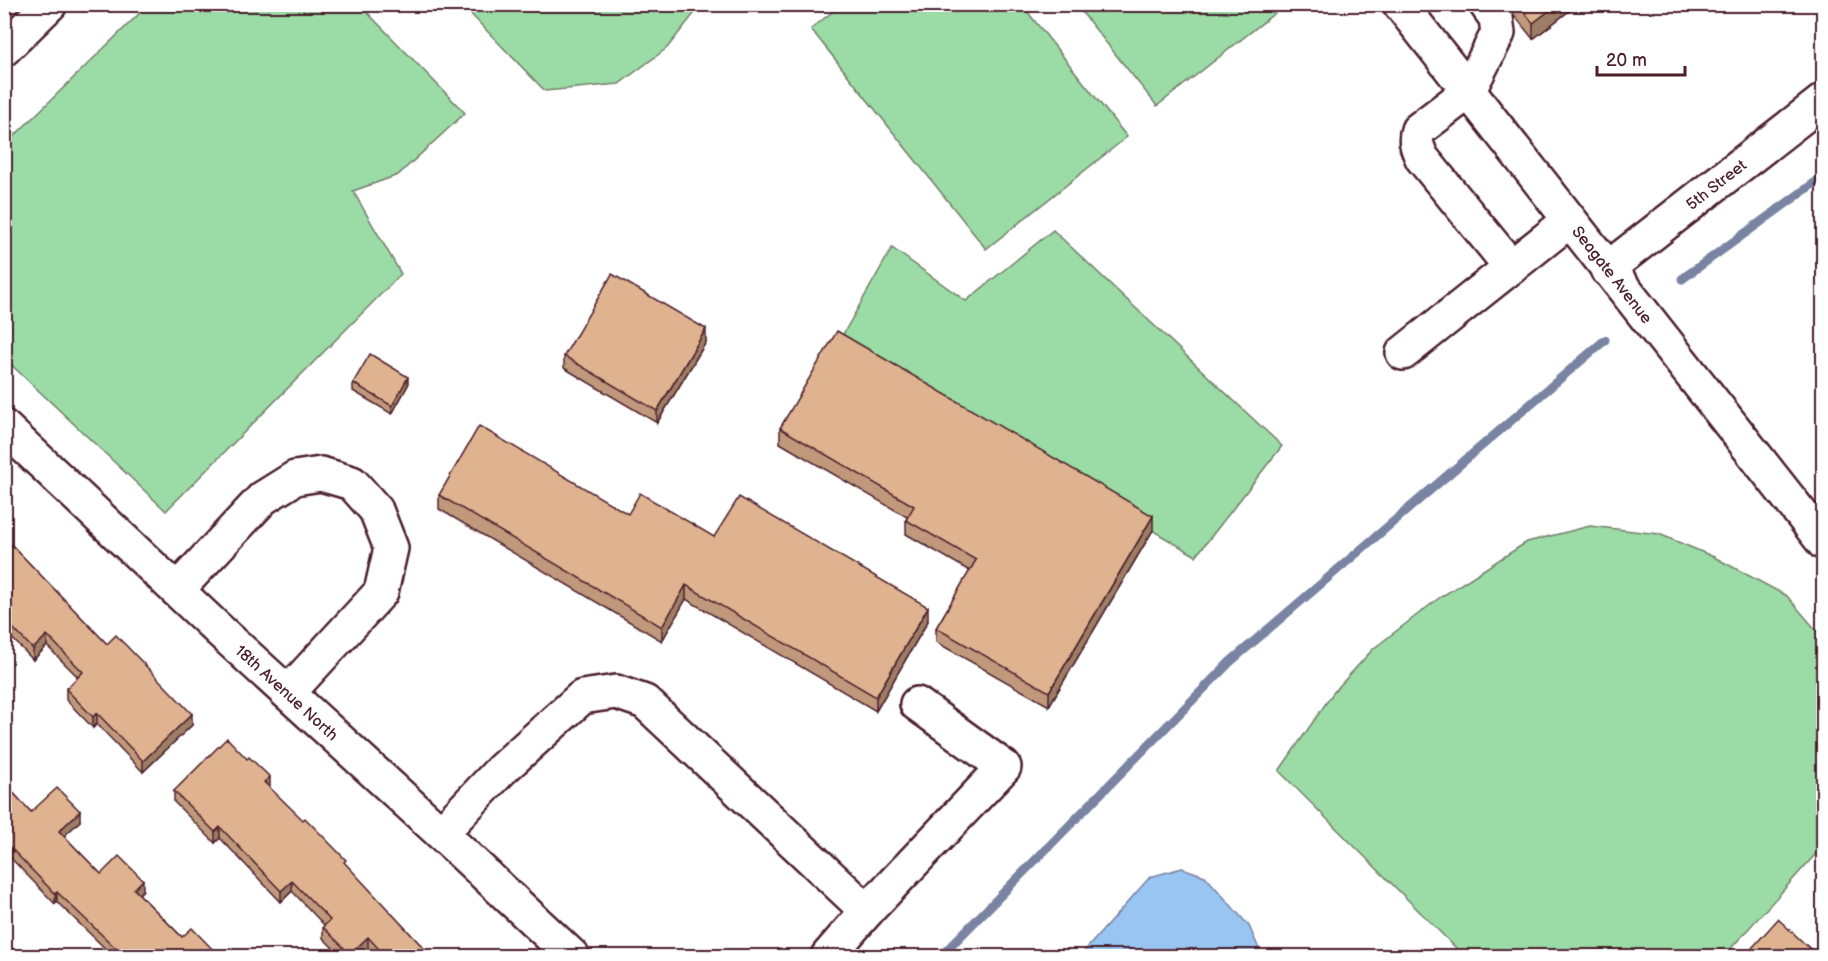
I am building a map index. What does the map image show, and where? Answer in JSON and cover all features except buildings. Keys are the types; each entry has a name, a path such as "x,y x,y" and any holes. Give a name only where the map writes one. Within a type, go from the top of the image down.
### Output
{"street":[{"path":"4,49 50,4"},
{"name":"Seagate Avenue","path":"1400,4 1824,543"},
{"path":"1486,4 1496,18 1498,33 1468,92 1418,130 1415,137 1422,158 1511,267"},
{"name":"5th Street","path":"1607,268 1824,99"},
{"path":"1403,354 1569,221"},
{"name":"18th Avenue North","path":"4,427 572,957"},
{"path":"177,590 263,498 295,478 321,474 352,483 376,510 391,548 381,592 288,693"},
{"path":"441,833 501,770 582,697 616,692 645,702 867,911"},
{"path":"828,957 867,911 1004,767 917,704"}],"green space":[{"path":"842,4 1022,5 1127,137 986,249 811,29"},
{"path":"148,5 360,5 465,113 398,175 353,191 401,274 166,511 4,358 5,145"},
{"path":"462,5 701,5 667,48 619,84 545,91"},
{"path":"1076,5 1285,5 1157,106"},
{"path":"1053,230 1282,446 1196,556 837,345 892,248 966,301"},
{"path":"1590,526 1659,534 1714,557 1787,596 1823,638 1823,846 1724,956 1464,956 1279,771 1333,693 1373,649 1439,598 1527,542"}],"water":[{"path":"1182,868 1205,876 1249,926 1259,949 1255,956 1080,956 1150,877"}],"waterway":[{"path":"1682,279 1824,176"},
{"path":"941,956 1230,662 1605,340"}]}
